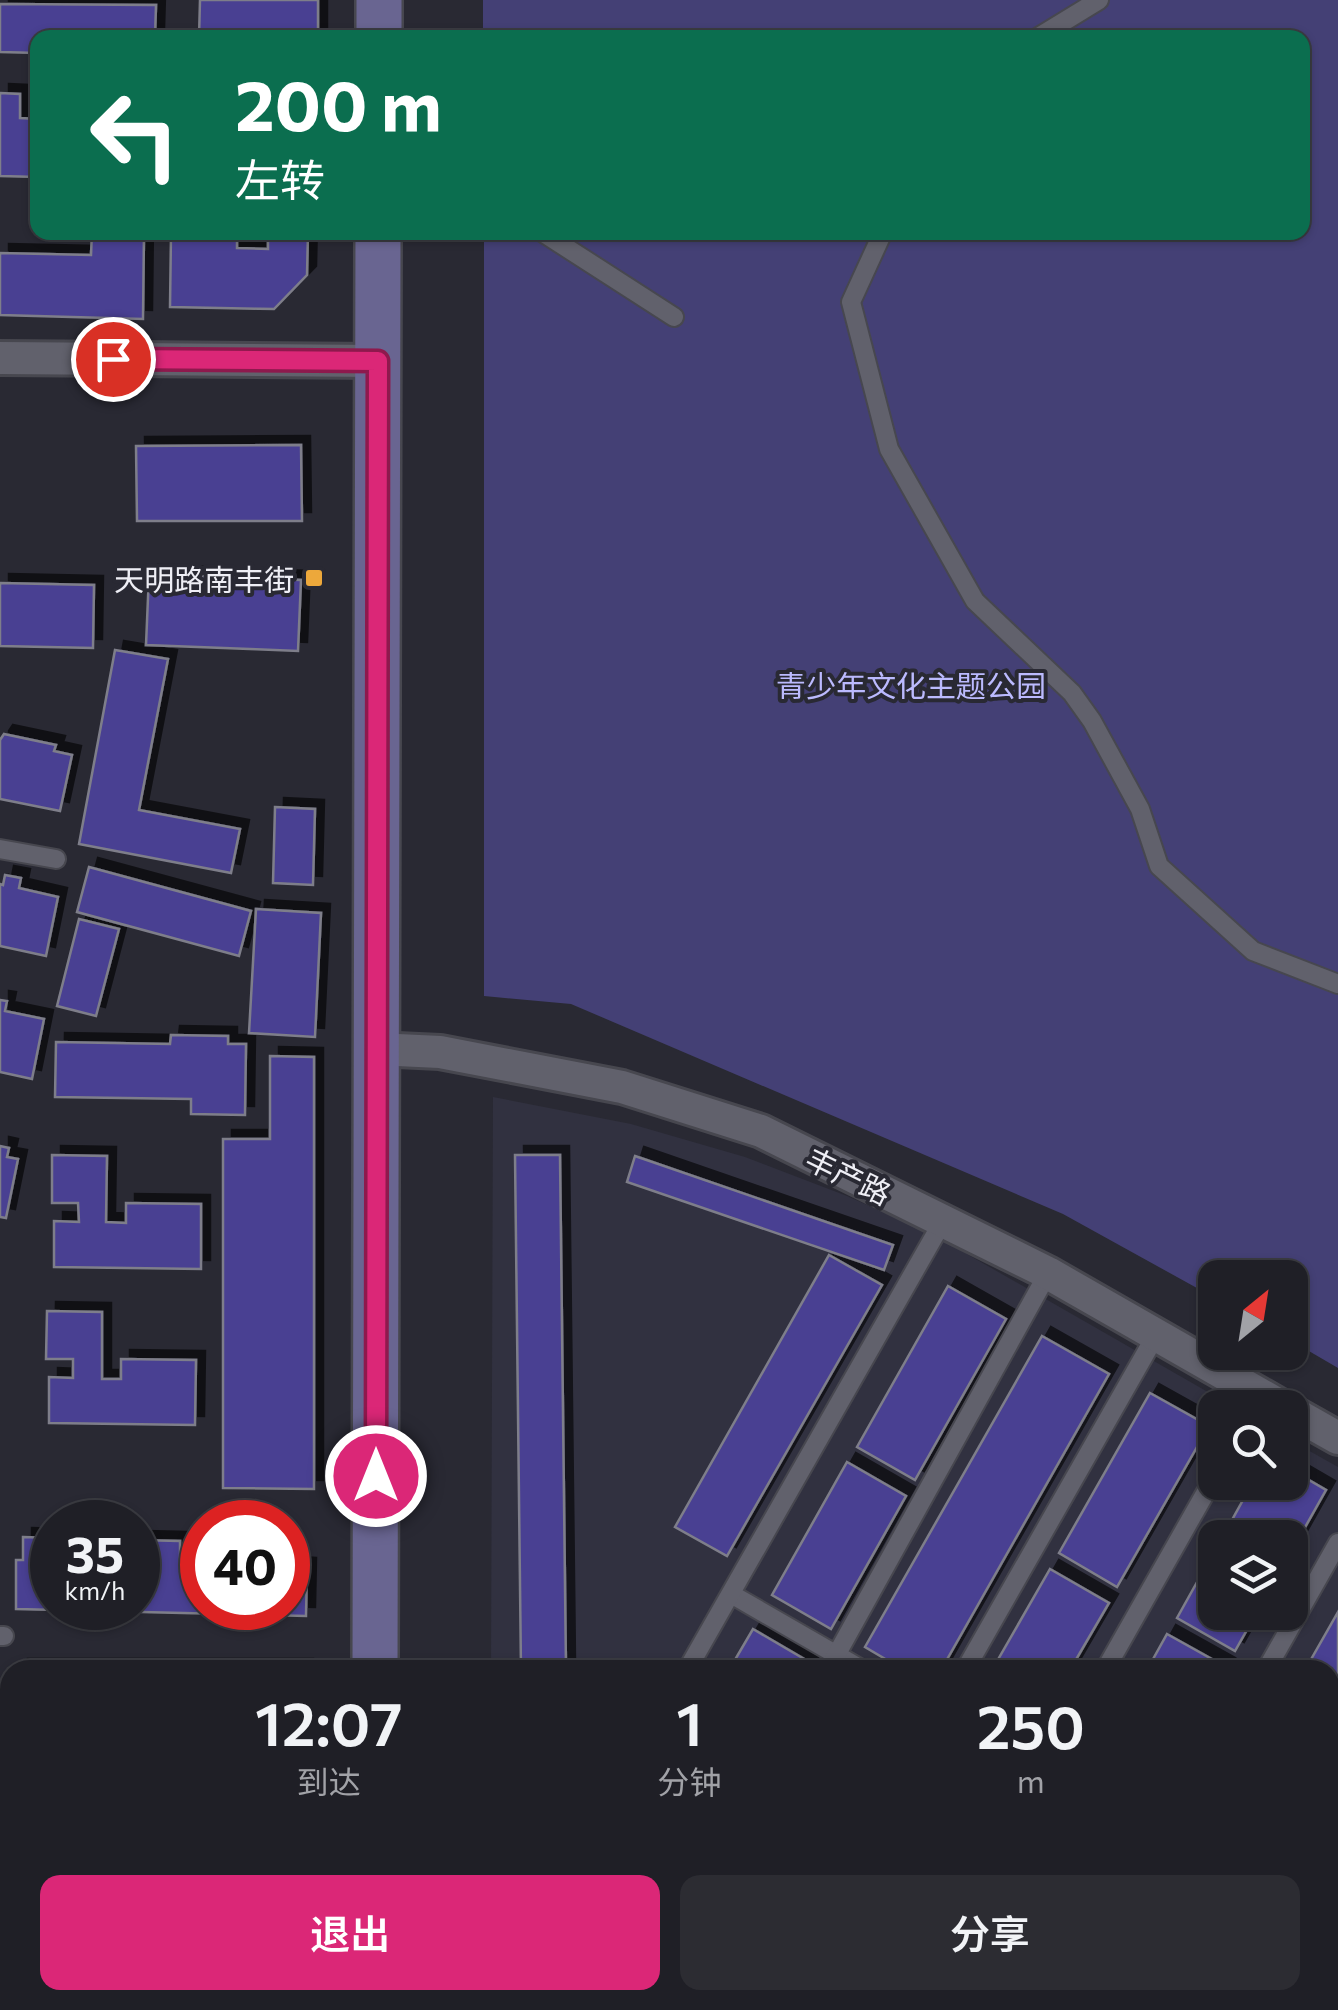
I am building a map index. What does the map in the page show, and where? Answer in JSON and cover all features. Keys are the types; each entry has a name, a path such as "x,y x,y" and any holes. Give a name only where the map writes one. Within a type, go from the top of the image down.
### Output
{"street":[{"path":"379,0 379,30"},
{"path":"375,1660 378,240"},
{"path":"0,358 378,361"},
{"name":"丰产路","path":"376,1049 440,1052 622,1086 761,1131 1048,1273 1247,1390"},
{"name":"丰产路","path":"1308,1423 1338,1438"}],"lane":[{"path":"1050,30 1100,0"},
{"path":"554,240 674,317"},
{"path":"879,240 851,302 889,448 975,601 1072,693 1092,721 1140,809 1158,866 1252,951 1338,984"},
{"path":"0,849 56,859"},
{"path":"693,1660 943,1221"},
{"path":"833,1660 1048,1273"},
{"path":"971,1660 1156,1335"},
{"path":"1111,1660 1201,1500"},
{"path":"1272,1660 1338,1543"},
{"path":"730,1594 829,1660"}],"shaded area":[{"path":"493,1097 631,1124 745,1157 932,1234 1204,1390 1198,1390 1198,1500 1308,1500 1308,1450 1338,1467 1338,1660 491,1660"}],"green space":[{"name":"青少年文化主题公园","path":"483,0 1338,0 1338,1368 1308,1350 1308,1260 1198,1260 1198,1289 1063,1214 571,1004 484,996 484,240 1310,240 1310,30 483,30"}],"building":[{"path":"200,0 318,0 318,30 199,30"},
{"path":"0,4 156,5 155,30 30,30 30,53 0,52"},
{"path":"0,93 20,94 20,118 30,119 30,177 0,176"},
{"path":"92,240 144,240 143,319 0,315 0,253 91,255"},
{"path":"171,240 237,240 237,248 268,249 268,240 308,240 307,275 274,309 170,307"},
{"path":"301,445 302,521 137,521 136,446"},
{"path":"149,574 301,580 298,651 146,645"},
{"path":"0,583 94,585 93,648 0,646"},
{"path":"115,650 168,659 139,810 240,829 231,873 79,844"},
{"path":"4,734 56,745 54,751 72,755 60,811 0,799 0,740"},
{"path":"275,807 315,809 313,885 273,883"},
{"path":"89,867 251,911 239,956 77,912"},
{"path":"5,875 21,878 19,888 58,897 46,956 0,946 0,884 3,885"},
{"path":"256,909 321,913 315,1037 249,1033"},
{"path":"79,919 119,929 96,1016 57,1006"},
{"path":"0,1000 7,1001 5,1011 44,1019 32,1079 0,1072"},
{"path":"171,1035 228,1036 228,1044 246,1044 245,1115 191,1114 191,1099 55,1097 56,1042 170,1044"},
{"path":"270,1056 314,1057 314,1489 223,1488 223,1139 270,1139"},
{"path":"0,1146 9,1148 7,1157 18,1159 6,1218 0,1217"},
{"path":"52,1155 107,1156 106,1222 126,1223 126,1203 201,1204 201,1269 54,1267 54,1221 79,1222 78,1203 52,1203"},
{"path":"515,1155 560,1155 566,1660 521,1660"},
{"path":"635,1156 893,1245 884,1270 627,1182"},
{"path":"829,1255 882,1285 727,1556 675,1527"},
{"path":"948,1286 1006,1319 915,1480 857,1447"},
{"path":"47,1311 102,1312 102,1379 121,1379 121,1359 196,1360 195,1425 49,1423 49,1377 73,1378 73,1359 46,1359"},
{"path":"1042,1336 1109,1374 947,1660 887,1660 865,1647"},
{"path":"1150,1393 1198,1420 1198,1445 1117,1587 1059,1553"},
{"path":"847,1462 906,1496 831,1629 772,1595"},
{"path":"1308,1480 1326,1490 1308,1522 1232,1520 1243,1500 1308,1500"},
{"path":"23,1537 30,1537 30,1609 16,1609 16,1560 23,1560"},
{"path":"160,1541 180,1541 180,1613 160,1612"},
{"path":"1050,1569 1109,1603 1076,1660 998,1660"},
{"path":"1198,1580 1198,1630 1177,1618"},
{"path":"1338,1612 1338,1660 1311,1660"},
{"path":"753,1629 806,1660 735,1660"},
{"path":"1198,1630 1247,1630 1235,1651"},
{"path":"1167,1634 1213,1660 1153,1660"}],"place":[{"name":"天明路南丰街","path":"314,578"}],"route":[{"path":"113,359 378,361 376,1476"}]}
